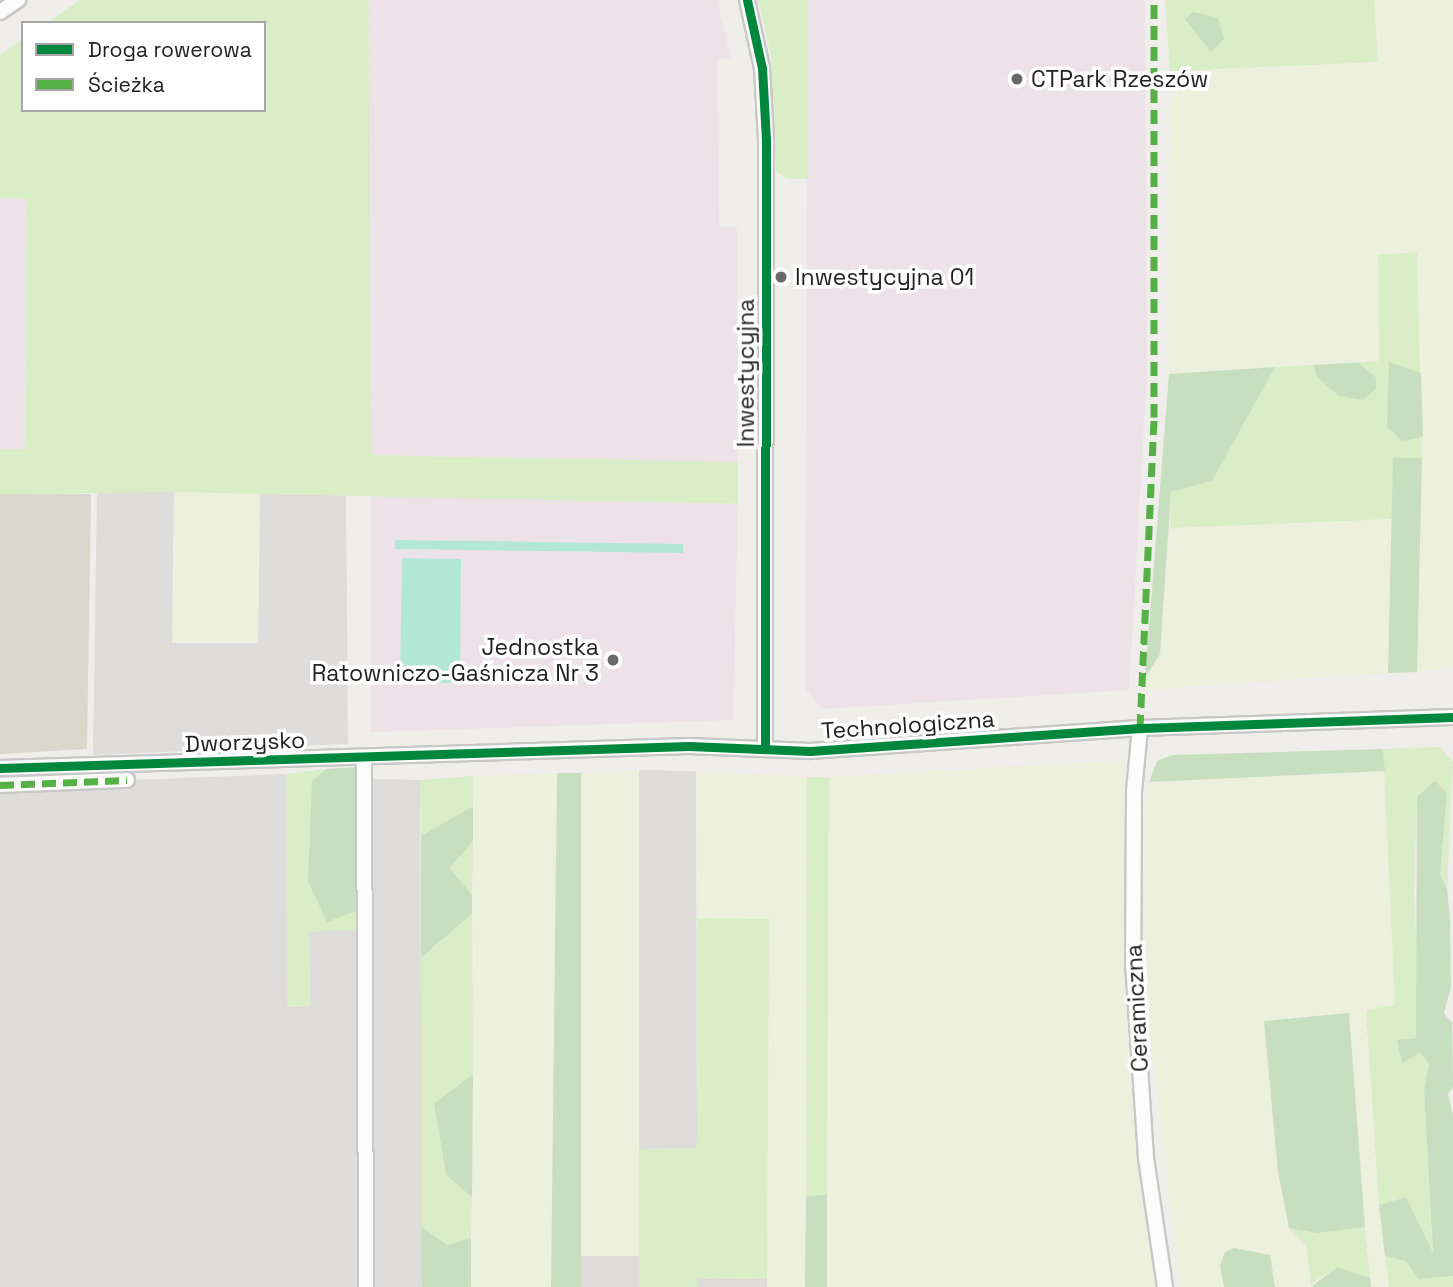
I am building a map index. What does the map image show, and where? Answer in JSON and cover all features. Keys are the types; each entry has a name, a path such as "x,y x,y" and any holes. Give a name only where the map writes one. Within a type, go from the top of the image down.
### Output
{"street":[{"path":"0,12 19,0"},
{"name":"Inwestycyjna","path":"747,0 762,68 766,128 765,749"},
{"name":"Technologiczna","path":"364,757 689,746 810,751 1140,728 1453,717"},
{"name":"Ceramiczna","path":"1140,728 1134,792 1133,962 1146,1158 1165,1287"},
{"path":"364,757 366,1287"},
{"name":"Dworzysko","path":"127,773 364,757"},
{"path":"0,768 127,773"},
{"path":"0,785 127,773"}],"shaded area":[{"path":"369,0 717,0 731,58 717,59 719,226 737,227 738,462 370,455"},
{"path":"808,0 1145,0 1147,372 1129,690 822,709 805,688"},
{"path":"0,198 26,199 25,449 0,449"},
{"path":"97,491 174,492 173,643 258,642 260,493 346,494 348,744 93,755"},
{"path":"0,494 91,494 87,749 0,754"},
{"path":"371,495 738,504 733,720 371,732"},
{"path":"639,770 696,771 697,1148 639,1149"},
{"path":"286,774 288,1007 310,1006 309,932 370,779 420,780 422,1287 0,1287 0,785"},
{"path":"580,1256 639,1256 639,1287 581,1287"},
{"path":"697,1278 767,1279 767,1287 697,1287"}],"green space":[{"path":"80,0 369,0 371,455 738,462 738,504 174,492 0,494 0,449 25,449 26,199 0,198 0,55 21,40 21,112 266,112 266,21 50,21"},
{"path":"758,0 808,0 808,179 787,179 776,171 771,56"},
{"path":"1165,0 1374,0 1378,62 1170,71"},
{"path":"1373,0 1453,0 1453,668 1417,672 1423,428 1378,255 1379,361 1169,374 1170,71 1378,62"},
{"path":"1193,12 1218,18 1224,39 1211,52 1185,19"},
{"path":"1417,252 1422,458 1393,459 1393,519 1170,528 1171,492 1212,481 1275,367 1379,361 1378,255"},
{"path":"1389,362 1421,373 1423,437 1402,441 1387,427"},
{"path":"1359,363 1376,378 1376,389 1363,400 1339,396 1316,376 1314,365"},
{"path":"1275,367 1212,481 1171,492 1160,654 1145,678 1169,374"},
{"path":"1393,458 1422,458 1417,672 1388,673"},
{"path":"174,492 260,493 258,643 172,643"},
{"path":"1393,519 1388,673 1145,690 1145,678 1160,654 1170,528"},
{"path":"395,540 683,544 683,553 395,549"},
{"path":"402,558 461,559 460,683 400,682"},
{"path":"1440,747 1453,762 1447,888 1440,875 1447,793 1417,797 1414,895 1420,1005 1416,1038 1398,1040 1402,1064 1420,1052 1429,1064 1424,1090 1433,1256 1406,1197 1379,1205 1366,1010 1395,1005 1383,749"},
{"path":"1383,749 1385,771 1149,782 1157,761 1173,755"},
{"path":"1125,760 1127,1028 1158,1287 827,1287 829,777"},
{"path":"356,767 361,780 361,909 327,922 308,881 312,781 326,769"},
{"path":"326,769 312,781 361,909 362,930 309,932 310,1006 287,1007 286,774"},
{"path":"639,770 639,1256 580,1256 581,773"},
{"path":"696,771 806,777 805,1287 767,1287 769,919 697,918"},
{"path":"1385,771 1395,1005 1366,1011 1389,1287 1371,1287 1349,1013 1265,1021 1278,1172 1289,1228 1306,1245 1311,1287 1180,1287 1145,995 1140,826 1149,782"},
{"path":"557,773 551,1287 471,1287 473,776"},
{"path":"557,773 581,773 581,1287 551,1287"},
{"path":"473,776 473,806 421,836 420,780"},
{"path":"806,777 829,777 827,1195 806,1196"},
{"path":"1435,781 1447,793 1440,875 1447,888 1450,920 1451,987 1444,1013 1452,1023 1453,1087 1448,1094 1453,1116 1453,1276 1418,1279 1406,1261 1385,1256 1379,1205 1406,1197 1433,1253 1424,1090 1429,1064 1420,1052 1402,1064 1397,1040 1416,1038 1417,797"},
{"path":"473,806 473,841 450,868 472,895 472,914 421,958 421,836"},
{"path":"473,841 472,895 450,868"},
{"path":"472,914 473,1074 434,1105 446,1175 472,1197 471,1238 447,1245 421,1226 421,959"},
{"path":"697,918 769,919 767,1279 698,1278 697,1287 639,1287 639,1149 697,1148"},
{"path":"1349,1013 1365,1227 1318,1233 1289,1228 1278,1172 1264,1021"},
{"path":"473,1074 472,1197 446,1175 434,1104"},
{"path":"827,1195 827,1287 805,1287 806,1196"},
{"path":"421,1226 447,1245 471,1238 471,1287 422,1287"},
{"path":"1341,1227 1365,1227 1370,1278 1337,1267 1311,1284 1306,1245 1289,1228 1318,1232"},
{"path":"1234,1248 1270,1255 1275,1287 1224,1287 1220,1266 1225,1252"},
{"path":"1385,1256 1406,1261 1418,1279 1453,1276 1453,1287 1389,1287"},
{"path":"1337,1267 1370,1278 1371,1287 1311,1287"}],"marked path":[{"path":"1140,728 1154,417 1154,0"},
{"path":"0,785 127,780"}],"cycle path":[{"path":"747,0 762,68 766,139 765,749"},
{"path":"0,768 689,746 810,751 1140,728 1453,717"}],"place":[{"name":"CTPark Rzeszów","path":"1017,79"},
{"name":"Inwestycyjna 01","path":"781,277"},
{"name":"Jednostka Ratowniczo-Gaśnicza Nr 3","path":"613,660"}]}
